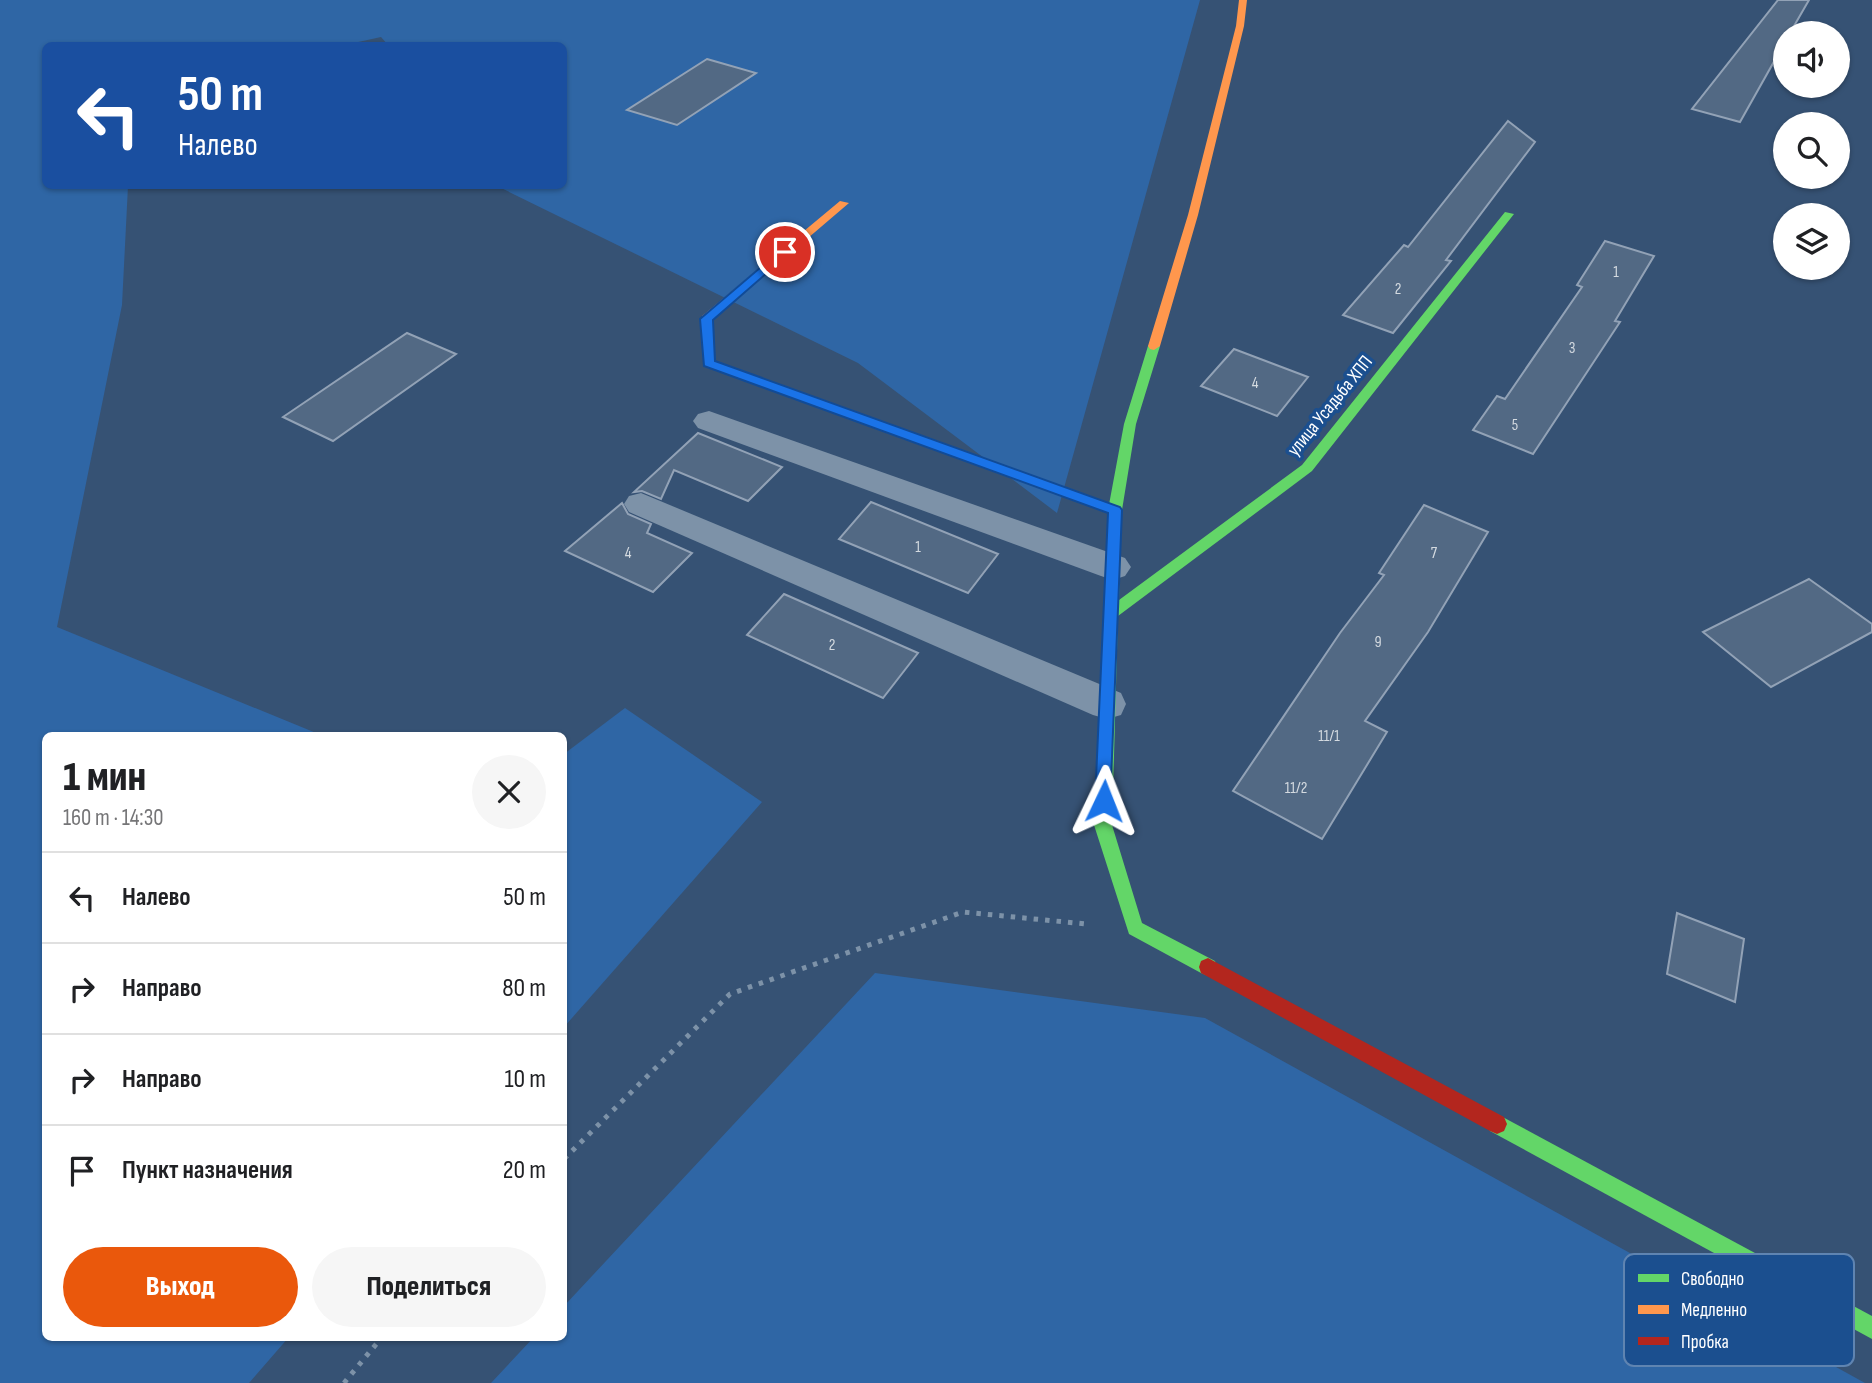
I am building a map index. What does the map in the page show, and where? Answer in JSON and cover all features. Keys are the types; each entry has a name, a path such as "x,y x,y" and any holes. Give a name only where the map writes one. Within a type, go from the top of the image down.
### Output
{"street":[{"path":"1243,0 1240,26 1193,215 1130,424 1115,510 1103,825 1135,928 1736,1254"},
{"path":"844,202 706,319 708,363 1115,510"},
{"name":"улица Усадьба ХПП","path":"1113,612 1307,468 1509,214"},
{"path":"709,421 1113,567"},
{"path":"641,504 1107,704"},
{"path":"1854,1318 1872,1328"}],"path":[{"path":"567,1155 730,994 963,912 1135,928"},
{"path":"344,1383 380,1341"}],"shaded area":[{"path":"0,0 1200,0 1057,513 858,363 503,189 567,189 567,42 385,42 381,37 358,42 42,42 42,189 128,189 122,305 57,627 314,732 42,732 42,1341 286,1341 249,1383 0,1383"},
{"path":"625,708 762,802 567,1024 567,752"},
{"path":"875,973 1205,1018 1632,1254 1624,1254 1624,1366 1834,1366 1865,1383 491,1383 530,1341 567,1341 567,1303"}],"building":[{"path":"1778,0 1809,0 1797,21 1773,21 1773,63 1740,122 1692,109"},
{"path":"707,59 756,73 677,125 627,110"},
{"path":"1508,121 1535,142 1446,260 1451,261 1393,333 1343,315 1404,245 1408,247"},
{"path":"1605,241 1654,256 1615,321 1620,322 1533,454 1473,430 1497,396 1505,399 1582,287 1577,285"},
{"path":"407,333 456,354 333,441 283,417"},
{"path":"1234,349 1308,377 1277,416 1201,386"},
{"path":"698,433 782,467 748,501 674,470 661,499 642,491 634,492"},
{"path":"871,502 998,554 968,593 839,539"},
{"path":"622,503 628,514 651,524 647,533 692,553 653,592 565,551"},
{"path":"1424,505 1488,532 1428,632 1365,721 1387,732 1322,839 1233,791 1340,633 1384,575 1379,573"},
{"path":"1809,579 1872,624 1872,632 1771,687 1703,632"},
{"path":"784,594 918,653 883,698 747,635"},
{"path":"1677,913 1744,939 1735,1002 1667,974"}],"traffic: fast":[{"path":"1113,612 1307,468 1509,214"},
{"path":"1154,346 1130,424 1115,510 1103,825 1135,928 1208,967"},
{"path":"1497,1124 1736,1254"},
{"path":"1854,1318 1872,1328"}],"traffic: slow":[{"path":"1154,346 1193,215 1240,26 1243,0"},
{"path":"811,400 708,363 706,319 844,203"}],"traffic: jam":[{"path":"811,400 1115,510"},
{"path":"1208,967 1497,1124"}],"route":[{"path":"785,252 706,319 708,363 1115,510 1104,801"}]}
